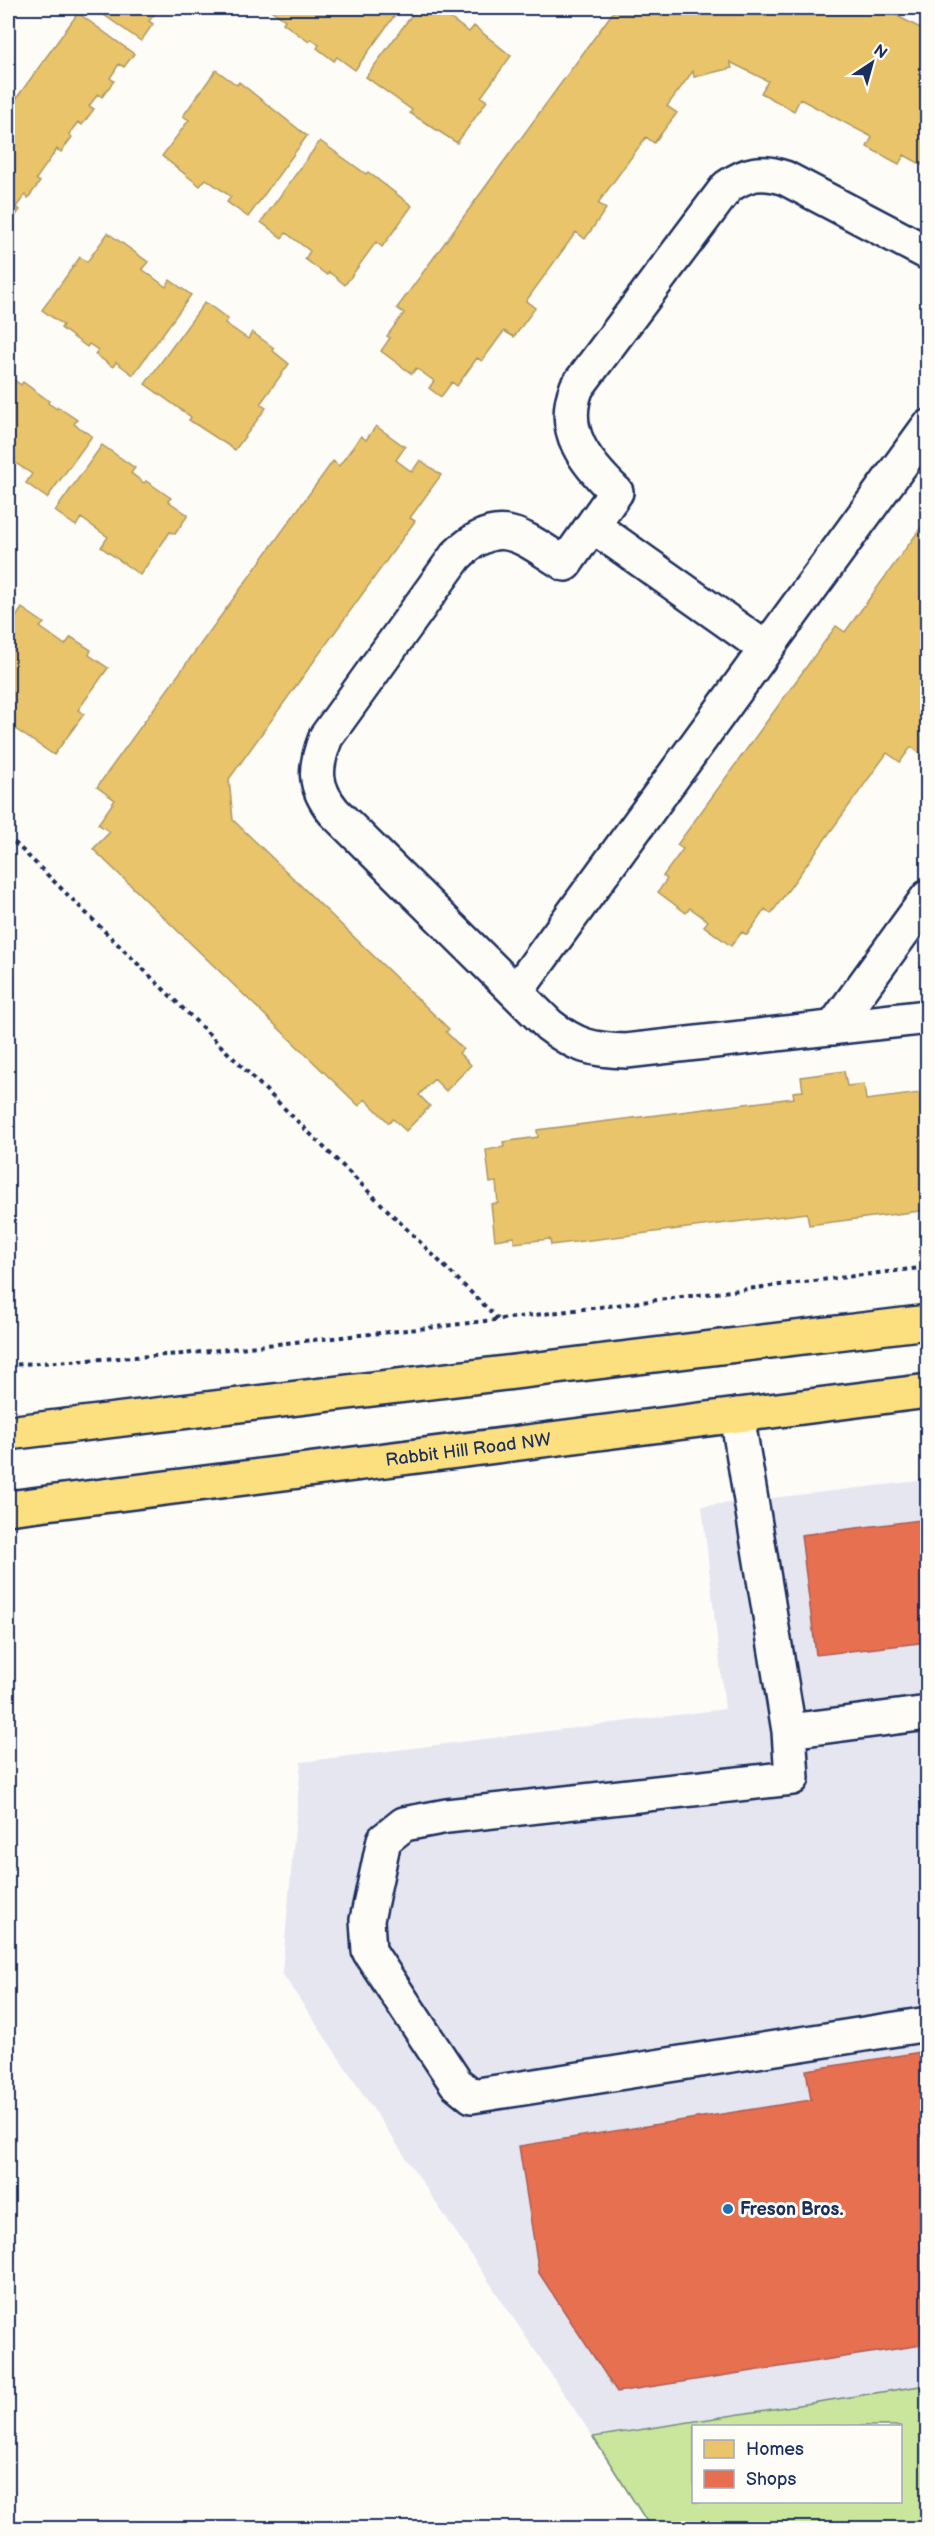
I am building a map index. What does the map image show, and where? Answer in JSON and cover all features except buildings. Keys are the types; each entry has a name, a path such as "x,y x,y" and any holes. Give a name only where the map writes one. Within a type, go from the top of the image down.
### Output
{"main road":[{"path":"8,1433 927,1322"},
{"name":"Rabbit Hill Road NW","path":"8,1508 927,1390"}],"lane":[{"path":"927,254 777,175 768,172 754,173 740,178 727,187 577,387 571,402 570,417 575,437 591,469 616,492 593,526 565,564 518,534 496,532 479,537 467,545 456,556 326,737 316,770 324,799 334,812 516,992 564,1037 579,1045 600,1050 626,1051 927,1017"},
{"path":"516,992 927,427"},
{"path":"593,526 765,648"},
{"path":"833,1028 927,897"},
{"path":"737,1415 789,1731 792,1778 447,1816 404,1824 384,1840 367,1920 369,1951 456,2084 472,2096 927,2024"},
{"path":"789,1731 927,1713"}],"path":[{"path":"8,837 498,1319"},
{"path":"8,1365 182,1354 498,1319 927,1267"}],"shaded area":[{"path":"927,1480 927,2385 593,2437 282,1973 301,1762 725,1709 702,1506"}],"green space":[{"path":"927,2385 927,2528 651,2528 593,2437"}],"place":[{"name":"Freson Bros.","path":"728,2209"}]}
